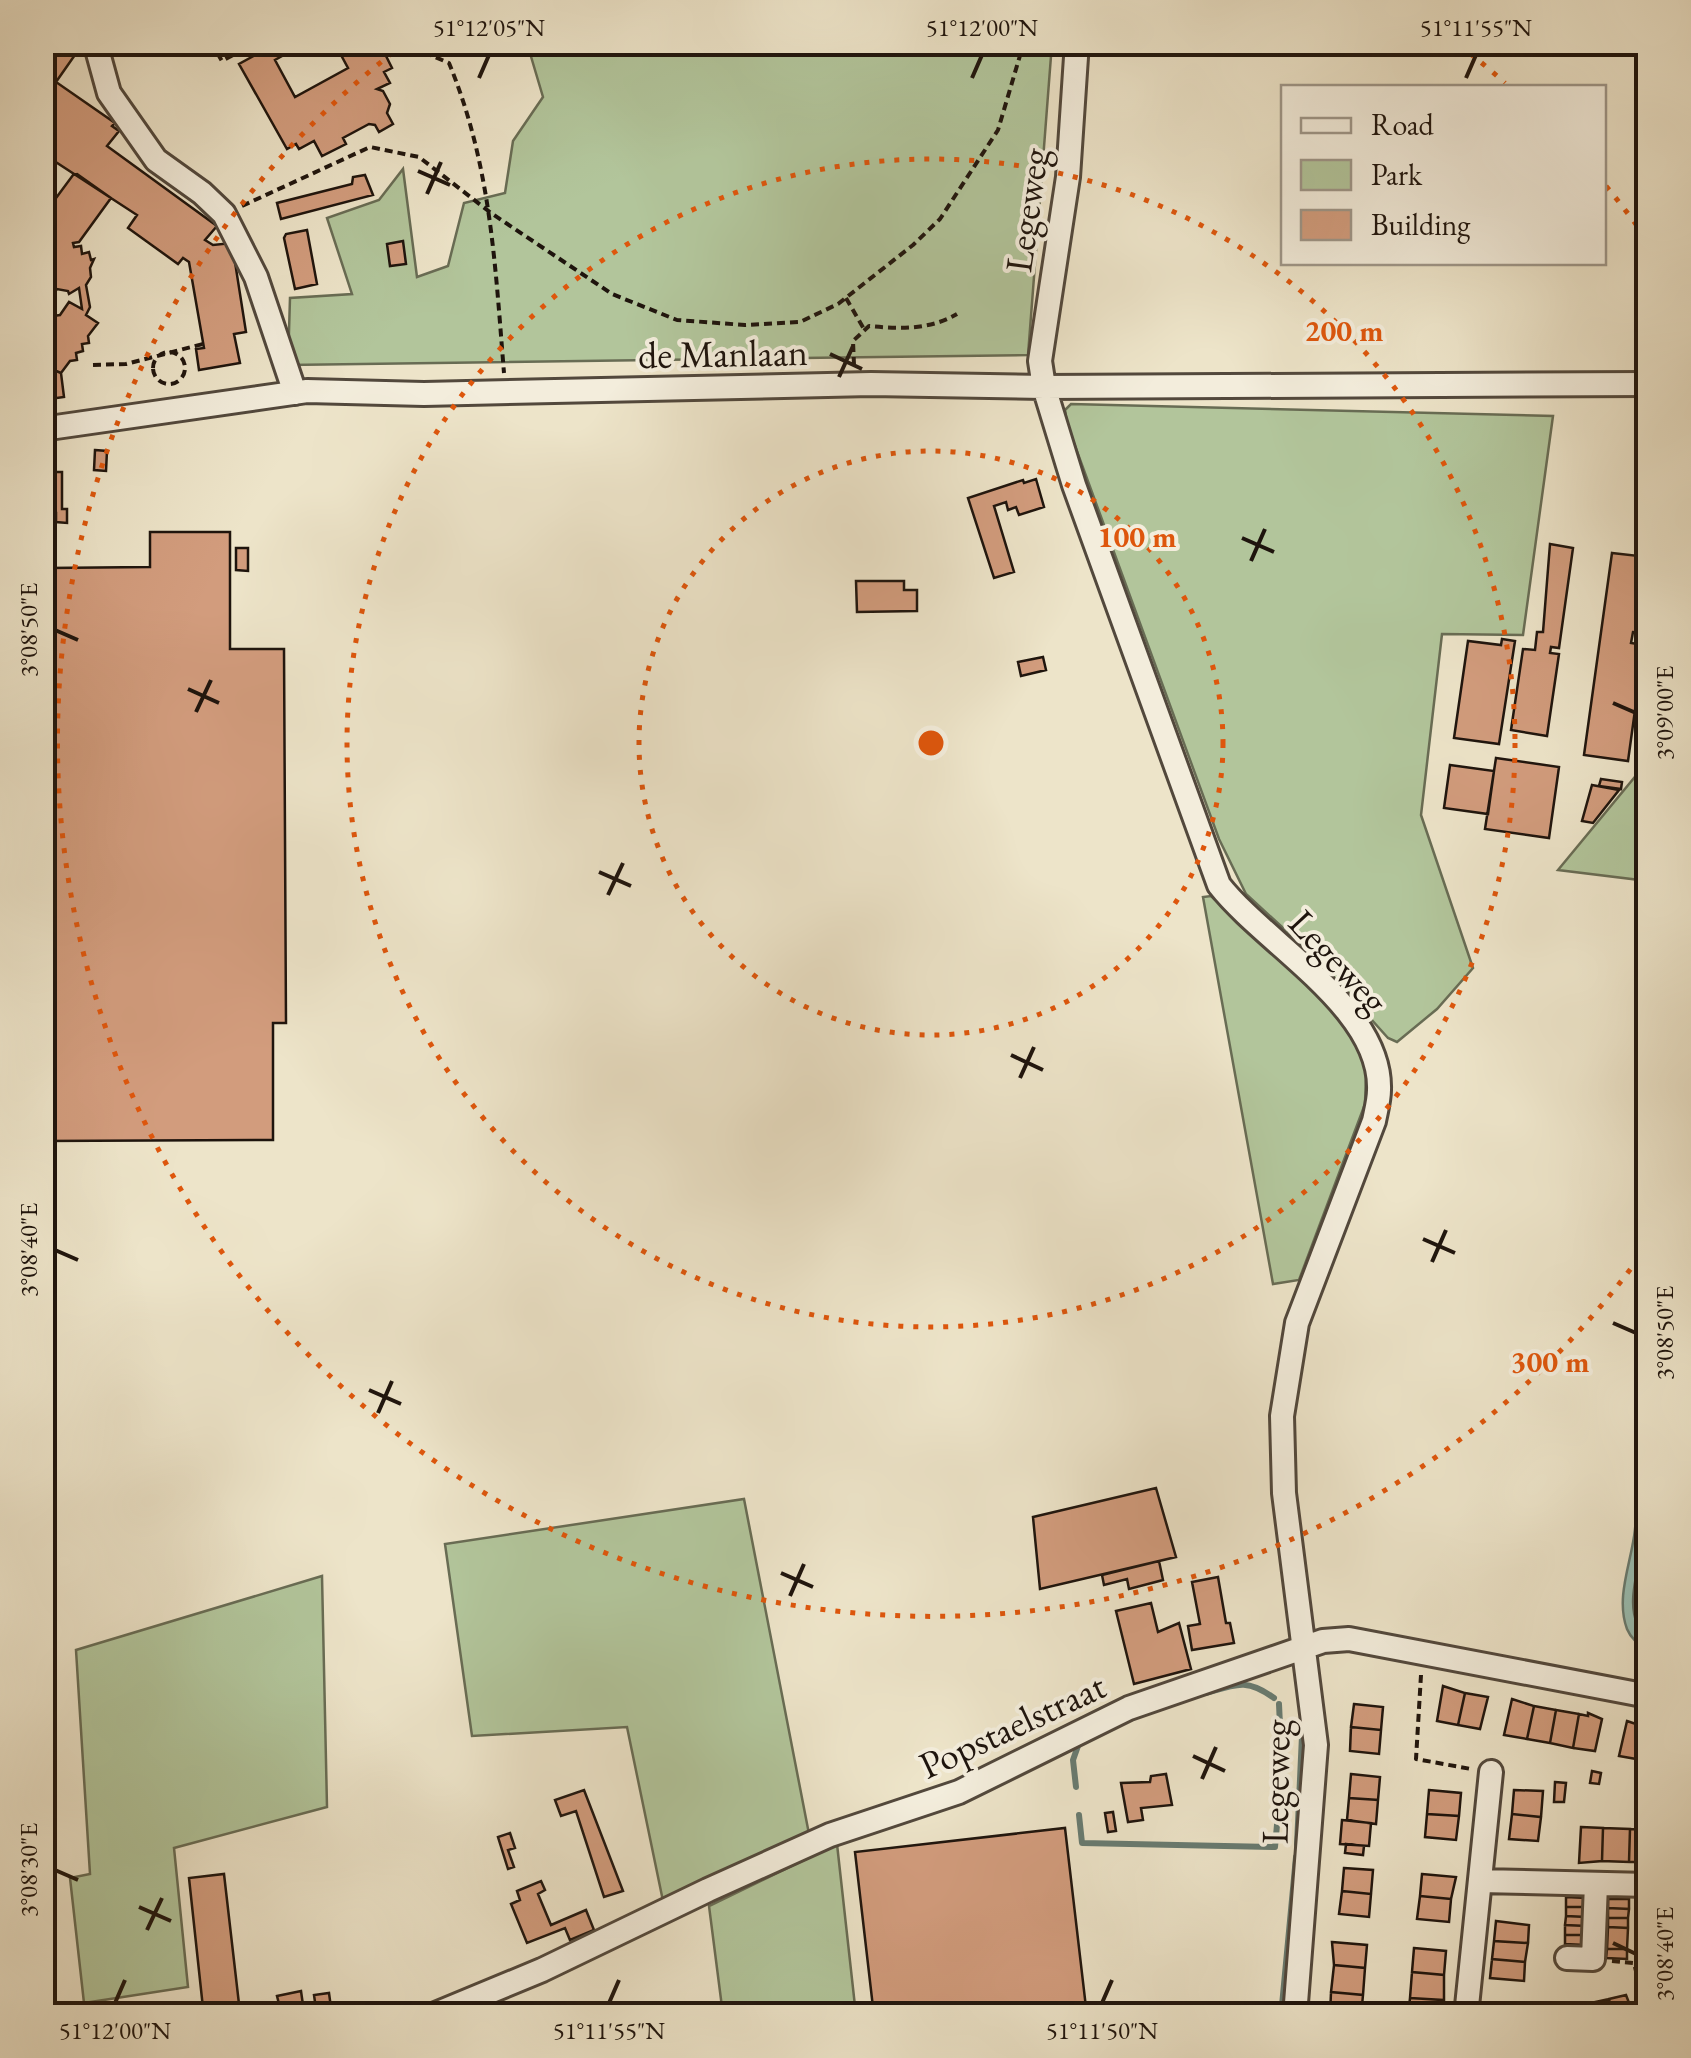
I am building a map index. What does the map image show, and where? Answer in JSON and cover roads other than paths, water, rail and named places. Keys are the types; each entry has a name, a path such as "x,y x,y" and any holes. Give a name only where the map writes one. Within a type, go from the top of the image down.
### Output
{"street":[{"path":"95,42 110,94 156,160 224,214 256,277 295,393"},
{"name":"Legeweg","path":"1077,42 1068,177 1040,361 1044,387 1074,485 1219,885 1240,912 1343,1005 1364,1032 1380,1088 1374,1120 1297,1323 1282,1416 1284,1492 1316,1744 1295,2016"},
{"name":"de Manlaan","path":"42,428 295,393 854,385 1648,384"},
{"name":"Popstaelstraat","path":"431,2016 542,1970 830,1835 959,1792 1130,1708 1323,1640 1349,1640 1648,1696"},
{"path":"1466,2016 1490,1772"},
{"path":"1480,1881 1648,1885"},
{"path":"1568,1958 1593,1959 1596,1884"}],"water":[{"path":"1648,1421 1648,1651 1629,1633 1623,1604"}],"waterway":[{"path":"1206,1693 1249,1685 1274,1698"},
{"path":"1079,1815 1082,1843 1275,1847 1282,1769 1279,1704"},
{"path":"1297,1845 1302,1736"},
{"path":"1076,1787 1073,1760 1079,1743"},
{"path":"1281,2016 1296,1857"}]}
